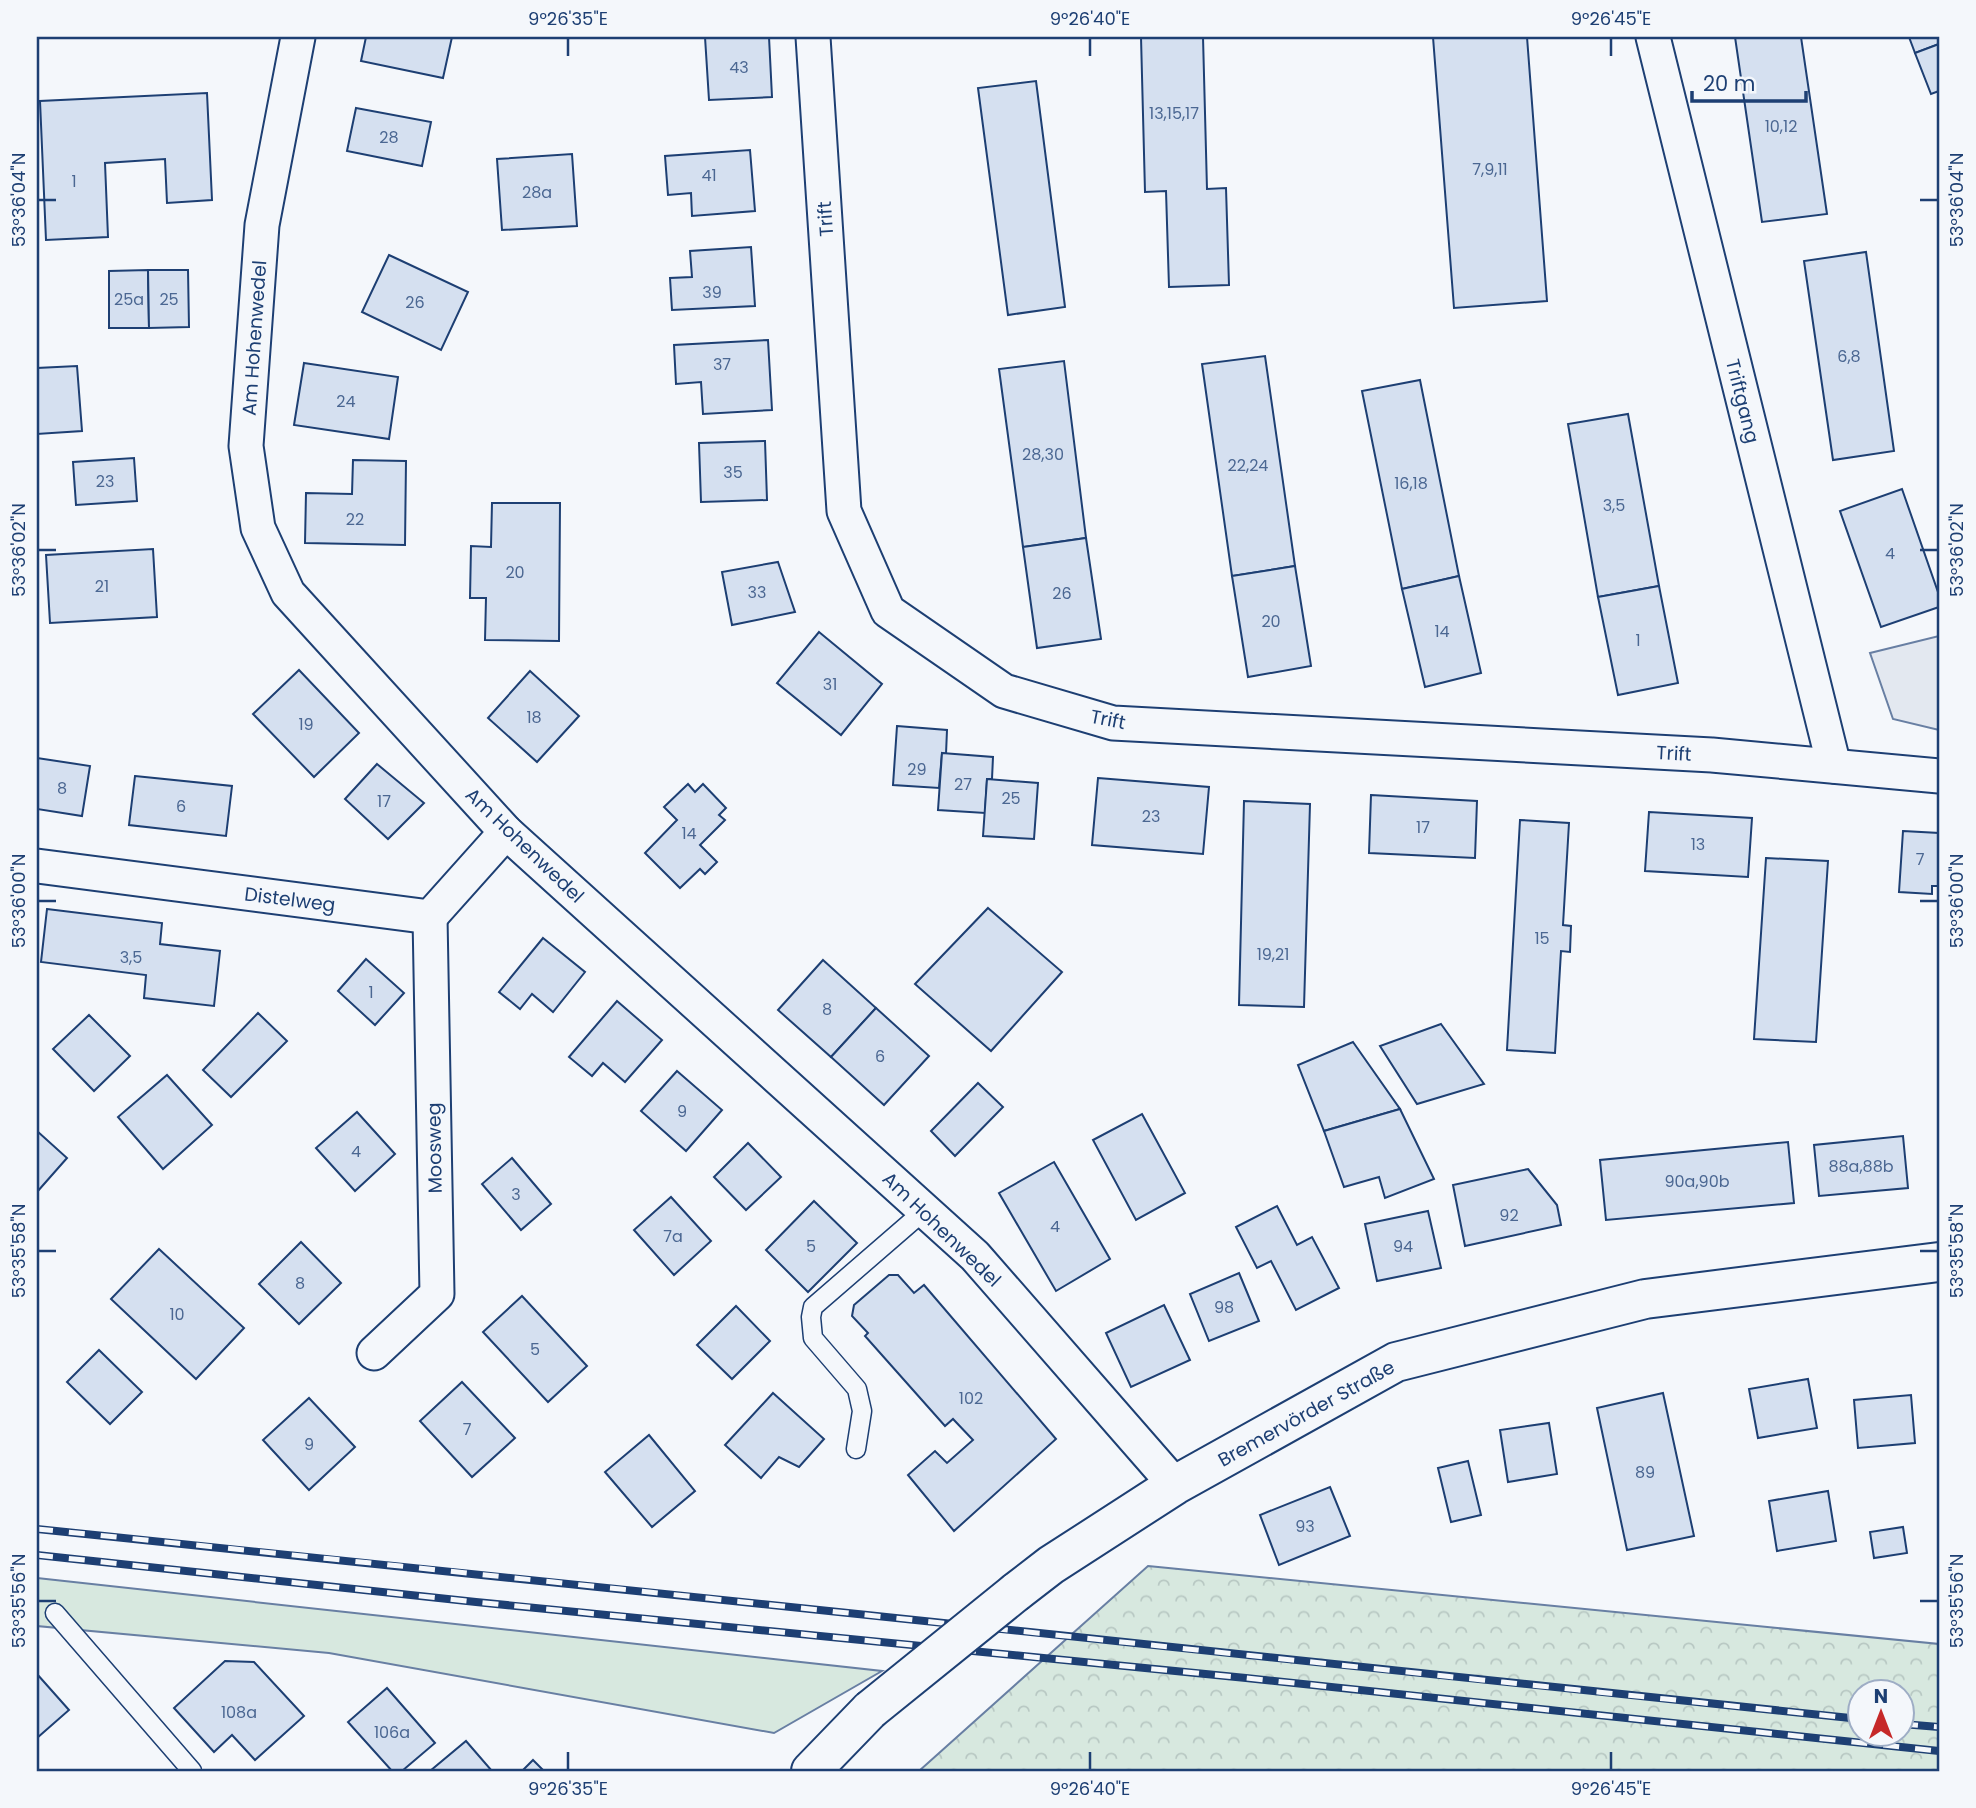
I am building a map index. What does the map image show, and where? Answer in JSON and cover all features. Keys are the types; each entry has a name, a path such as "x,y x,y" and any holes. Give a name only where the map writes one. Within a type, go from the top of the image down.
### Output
{"main road":[{"name":"Bremervörder Straße","path":"811,1771 870,1710 1051,1565 1175,1485 1395,1362 1645,1299 1939,1262"}],"street":[{"name":"Am Hohenwedel","path":"298,37 262,225 246,446 258,528 288,593 506,832 975,1256 1175,1485"},
{"name":"Trift","path":"813,37 844,511 888,611 1004,691 1113,723 1712,755 1939,776"},
{"name":"Triftgang","path":"1653,37 1835,765"},
{"path":"430,917 506,832"},
{"name":"Distelweg","path":"37,866 430,917"},
{"name":"Moosweg","path":"374,1353 437,1294 430,917"}],"lane":[{"path":"856,1449 862,1411 857,1389 813,1338 813,1307 925,1210"},
{"path":"55,1613 192,1771"}],"green space":[{"path":"1148,1566 1939,1644 1939,1771 919,1771"},
{"path":"37,1578 882,1671 774,1733 329,1653 37,1626"}],"shaded area":[{"path":"1939,636 1939,730 1893,719 1870,653"}],"building":[{"path":"366,37 452,37 443,78 361,61"},
{"path":"705,37 769,37 772,97 709,100"},
{"path":"1141,37 1203,37 1207,189 1226,188 1229,285 1169,287 1166,191 1145,192"},
{"path":"1433,37 1527,37 1547,301 1454,308"},
{"path":"1735,37 1801,37 1827,214 1762,222"},
{"path":"1909,37 1939,37 1939,44 1915,53"},
{"path":"1939,44 1939,91 1931,94 1915,53"},
{"path":"1036,81 1065,307 1008,315 978,88"},
{"path":"207,93 212,200 167,203 165,159 105,163 108,237 46,240 40,101"},
{"path":"356,108 431,122 422,166 347,151"},
{"path":"750,150 755,211 692,216 691,193 668,195 665,156"},
{"path":"572,154 577,226 502,230 497,159"},
{"path":"751,247 755,306 672,310 670,278 692,277 690,251"},
{"path":"1866,252 1894,451 1833,460 1804,261"},
{"path":"389,255 468,292 441,350 362,312"},
{"path":"148,270 149,328 109,328 109,271"},
{"path":"148,270 188,270 189,327 149,328"},
{"path":"768,340 772,410 703,414 701,382 676,384 674,345"},
{"path":"1265,356 1295,566 1232,576 1202,364"},
{"path":"1064,361 1086,538 1023,547 999,369"},
{"path":"304,363 398,377 389,439 294,425"},
{"path":"77,366 82,431 37,434 37,368"},
{"path":"1420,380 1459,576 1402,589 1362,391"},
{"path":"1628,414 1659,586 1598,597 1568,424"},
{"path":"765,441 767,500 701,502 699,443"},
{"path":"134,458 137,501 76,505 73,462"},
{"path":"353,460 406,461 405,545 305,543 306,493 352,494"},
{"path":"1902,489 1939,595 1939,607 1881,627 1840,511"},
{"path":"492,503 560,503 559,641 485,640 486,598 470,598 471,546 491,547"},
{"path":"1086,538 1101,639 1037,648 1023,547"},
{"path":"153,549 157,617 50,623 46,555"},
{"path":"778,562 795,612 732,625 722,572"},
{"path":"1295,566 1311,666 1248,677 1232,576"},
{"path":"1459,576 1481,673 1425,687 1402,589"},
{"path":"1659,586 1678,683 1618,695 1598,597"},
{"path":"819,632 882,684 841,735 777,683"},
{"path":"299,670 359,733 314,777 253,714"},
{"path":"530,671 579,716 537,762 488,718"},
{"path":"897,726 947,730 946,754 942,753 939,788 893,785"},
{"path":"942,753 993,757 992,779 987,779 985,813 938,810"},
{"path":"37,758 90,766 82,816 37,809"},
{"path":"377,764 424,803 388,839 345,799"},
{"path":"135,776 232,786 226,836 129,825"},
{"path":"1098,778 1209,787 1203,854 1092,845"},
{"path":"987,779 1038,783 1034,839 983,836"},
{"path":"688,784 695,792 703,784 726,808 719,815 725,820 700,845 717,862 705,874 700,869 680,888 645,853 677,820 664,807"},
{"path":"1371,795 1477,801 1475,858 1369,853"},
{"path":"1244,801 1310,804 1304,1007 1239,1005"},
{"path":"1649,812 1752,818 1748,877 1645,871"},
{"path":"1520,820 1569,823 1563,925 1571,926 1570,952 1561,951 1555,1053 1507,1050"},
{"path":"1903,831 1939,833 1939,886 1932,886 1932,894 1899,892"},
{"path":"1766,858 1828,861 1816,1042 1754,1039"},
{"path":"988,908 1062,972 991,1051 915,984"},
{"path":"47,909 162,923 160,944 220,951 214,1006 144,998 146,975 41,962"},
{"path":"543,938 585,972 553,1012 532,994 520,1009 499,992"},
{"path":"366,959 404,993 375,1025 338,991"},
{"path":"823,960 876,1008 831,1057 778,1010"},
{"path":"617,1001 662,1040 625,1082 603,1063 592,1076 569,1057"},
{"path":"876,1008 929,1056 884,1105 831,1057"},
{"path":"258,1013 287,1041 231,1097 203,1070"},
{"path":"89,1015 130,1056 94,1091 53,1049"},
{"path":"1441,1024 1484,1084 1417,1104 1380,1046"},
{"path":"1353,1042 1400,1109 1324,1131 1298,1065"},
{"path":"677,1071 722,1110 686,1151 641,1111"},
{"path":"167,1075 212,1125 163,1169 118,1117"},
{"path":"978,1083 1003,1107 955,1156 931,1131"},
{"path":"1400,1109 1434,1179 1385,1198 1379,1177 1344,1187 1324,1131"},
{"path":"357,1112 395,1154 355,1191 316,1148"},
{"path":"1142,1114 1185,1193 1136,1220 1093,1140"},
{"path":"37,1131 67,1158 37,1192"},
{"path":"1903,1136 1908,1188 1819,1196 1814,1145"},
{"path":"1788,1142 1794,1203 1606,1220 1600,1160"},
{"path":"748,1143 781,1177 746,1210 714,1177"},
{"path":"512,1158 551,1204 521,1230 482,1184"},
{"path":"1054,1162 1110,1259 1056,1291 999,1193"},
{"path":"1528,1169 1557,1205 1561,1225 1465,1246 1453,1185"},
{"path":"671,1197 711,1241 674,1275 634,1230"},
{"path":"814,1201 857,1243 808,1292 766,1250"},
{"path":"1277,1206 1297,1245 1312,1237 1339,1288 1296,1310 1271,1261 1257,1268 1236,1227"},
{"path":"1428,1211 1441,1268 1377,1281 1365,1224"},
{"path":"301,1242 341,1283 299,1324 259,1284"},
{"path":"159,1249 244,1328 196,1379 111,1299"},
{"path":"1239,1273 1259,1321 1209,1341 1190,1294"},
{"path":"889,1275 898,1275 914,1293 924,1285 1056,1439 954,1531 908,1475 935,1451 947,1463 973,1440 953,1419 945,1426 865,1336 868,1333 852,1316 854,1305"},
{"path":"522,1296 587,1366 548,1402 483,1332"},
{"path":"1164,1305 1190,1360 1131,1387 1106,1333"},
{"path":"736,1306 770,1341 732,1379 697,1345"},
{"path":"99,1350 142,1392 110,1424 67,1382"},
{"path":"1808,1379 1817,1428 1758,1438 1749,1389"},
{"path":"462,1382 515,1438 472,1477 420,1421"},
{"path":"773,1393 824,1439 799,1467 779,1457 761,1478 725,1445"},
{"path":"1663,1393 1694,1536 1627,1550 1597,1408"},
{"path":"1911,1395 1915,1443 1858,1448 1854,1400"},
{"path":"309,1398 355,1447 309,1490 263,1440"},
{"path":"1549,1423 1557,1474 1508,1482 1500,1430"},
{"path":"649,1435 695,1491 652,1527 605,1472"},
{"path":"1468,1461 1481,1515 1451,1522 1438,1468"},
{"path":"1330,1487 1350,1536 1279,1565 1260,1515"},
{"path":"1828,1491 1836,1541 1777,1551 1769,1501"},
{"path":"1903,1527 1907,1553 1874,1558 1870,1532"},
{"path":"225,1661 254,1662 304,1716 255,1760 232,1735 214,1752 174,1708"},
{"path":"37,1674 69,1710 37,1738"},
{"path":"387,1688 435,1743 402,1771 392,1771 348,1722"},
{"path":"466,1741 492,1771 430,1771"},
{"path":"533,1760 544,1771 522,1771"}],"railway":[{"path":"37,1529 1846,1718"},
{"path":"37,1555 1939,1751"},
{"path":"1916,1725 1939,1727"}]}
